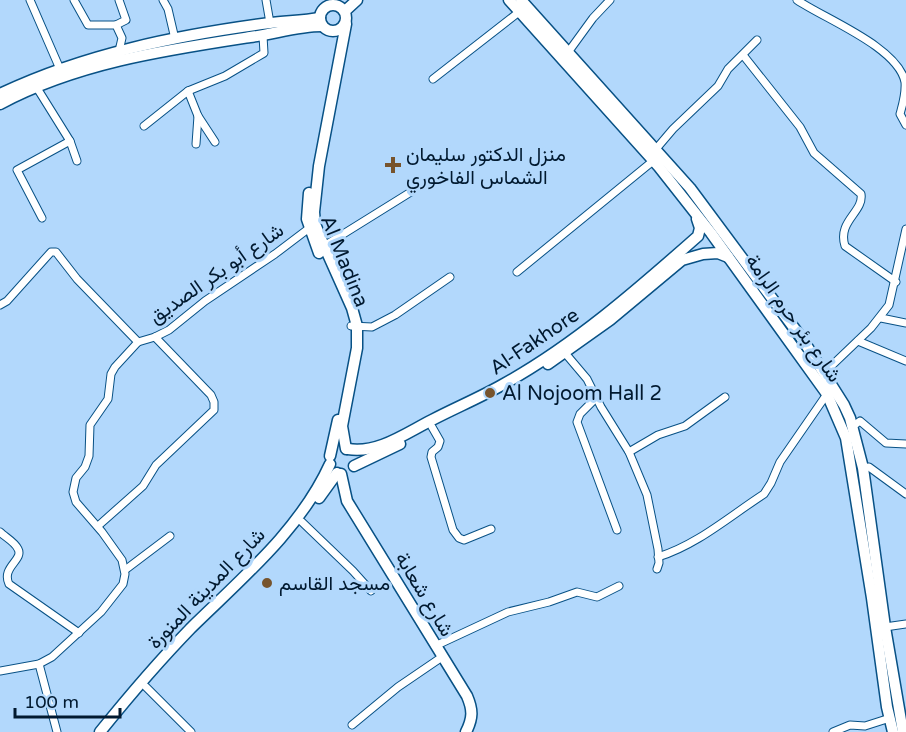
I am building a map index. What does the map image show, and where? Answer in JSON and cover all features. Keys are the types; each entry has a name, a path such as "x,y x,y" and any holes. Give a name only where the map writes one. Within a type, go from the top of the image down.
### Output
{"street":[{"path":"30,0 60,69"},
{"path":"74,0 88,25 116,25 126,20 120,0"},
{"path":"164,0 175,39"},
{"path":"266,0 270,23"},
{"path":"321,22 326,7 342,6 357,0"},
{"name":"شارع بئر حرم الرامة","path":"509,0 523,4 690,188 710,231 827,394 846,438 893,732"},
{"path":"568,51 610,0"},
{"path":"796,0 852,31 896,63 905,83 905,98 900,114 906,124"},
{"path":"433,79 523,4"},
{"name":"شارع بئر حرم الرامة","path":"523,4 825,372 844,405 863,468 885,627 903,732"},
{"path":"336,74 346,24 342,6"},
{"path":"3,92 60,69 119,51 270,23 321,22 332,32 337,52 336,74"},
{"path":"0,104 61,77 120,60 168,49 263,36 321,22"},
{"path":"332,32 340,30 346,24"},
{"path":"116,25 122,38 119,51"},
{"path":"144,126 188,91 225,76 264,53 263,36"},
{"path":"656,149 673,129 718,86 726,72 757,40"},
{"path":"743,55 800,127 814,153 861,194 861,200 845,226 843,235 845,246 896,282"},
{"name":"Al Madina","path":"335,466 354,326 316,246 312,226 319,166 336,74"},
{"path":"37,88 70,141 77,161"},
{"path":"188,91 198,116 215,142"},
{"path":"196,144 198,116"},
{"path":"42,218 17,170 70,141"},
{"path":"517,272 653,161"},
{"path":"324,246 414,190"},
{"name":"Al Madina","path":"312,226 324,246 352,308 357,348 342,426 347,449 355,458 354,466"},
{"name":"شارع أبو بكر الصديق","path":"125,570 122,560 98,526 76,502 73,492 74,483 88,461 90,425 108,399 112,370 138,342 169,330 205,301 312,226"},
{"path":"825,372 880,318 889,305 896,282 906,229"},
{"path":"682,260 710,231"},
{"name":"Al-Fakhore","path":"347,449 360,451 371,449 402,436 502,385 606,313 710,231"},
{"path":"0,305 7,301 51,252 56,252 77,279 138,342"},
{"name":"Al-Fakhore","path":"354,466 505,390 565,353 610,320 682,260 703,254 718,253 728,257"},
{"path":"354,326 372,327 395,315 450,277"},
{"path":"880,318 906,323"},
{"path":"98,526 143,486 156,465 211,415 214,408 211,395 155,337"},
{"path":"858,341 906,361"},
{"path":"565,353 586,379 629,452 646,495 658,557 657,570"},
{"path":"658,557 674,552 698,539 764,494 780,462 827,394"},
{"path":"629,452 658,435 685,426 725,397"},
{"path":"596,398 580,414 577,422 617,530"},
{"path":"852,427 861,421 886,443 906,444"},
{"path":"432,427 440,441 431,456 453,530 460,539 465,540 491,529"},
{"path":"347,449 336,450 335,466 349,472 354,466"},
{"name":"شارع المدينة المنورة","path":"108,732 174,654 278,550 302,522 335,466"},
{"name":"شارع المدينة المنورة","path":"100,732 171,648 273,548 335,466"},
{"name":"شارع شعابة","path":"335,466 347,501 471,704 471,722 466,732"},
{"path":"863,468 869,467 906,494"},
{"path":"302,522 371,591"},
{"path":"0,532 19,551 7,572 9,584 79,633"},
{"path":"0,671 39,664 52,657 79,633 118,592 125,579 125,570 170,536"},
{"path":"435,646 508,612 577,592 597,597 619,586"},
{"path":"885,627 906,624"},
{"path":"352,725 398,687 442,657"},
{"path":"39,664 57,732"},
{"path":"146,687 191,732"},
{"path":"833,732 850,725 865,726 890,718"}],"place":[{"name":"منزل الدكتور سليمان الشماس الفاخوري","path":"393,165"},
{"name":"Al Nojoom Hall 2","path":"490,393"},
{"name":"مسجد القاسم","path":"267,583"}]}
